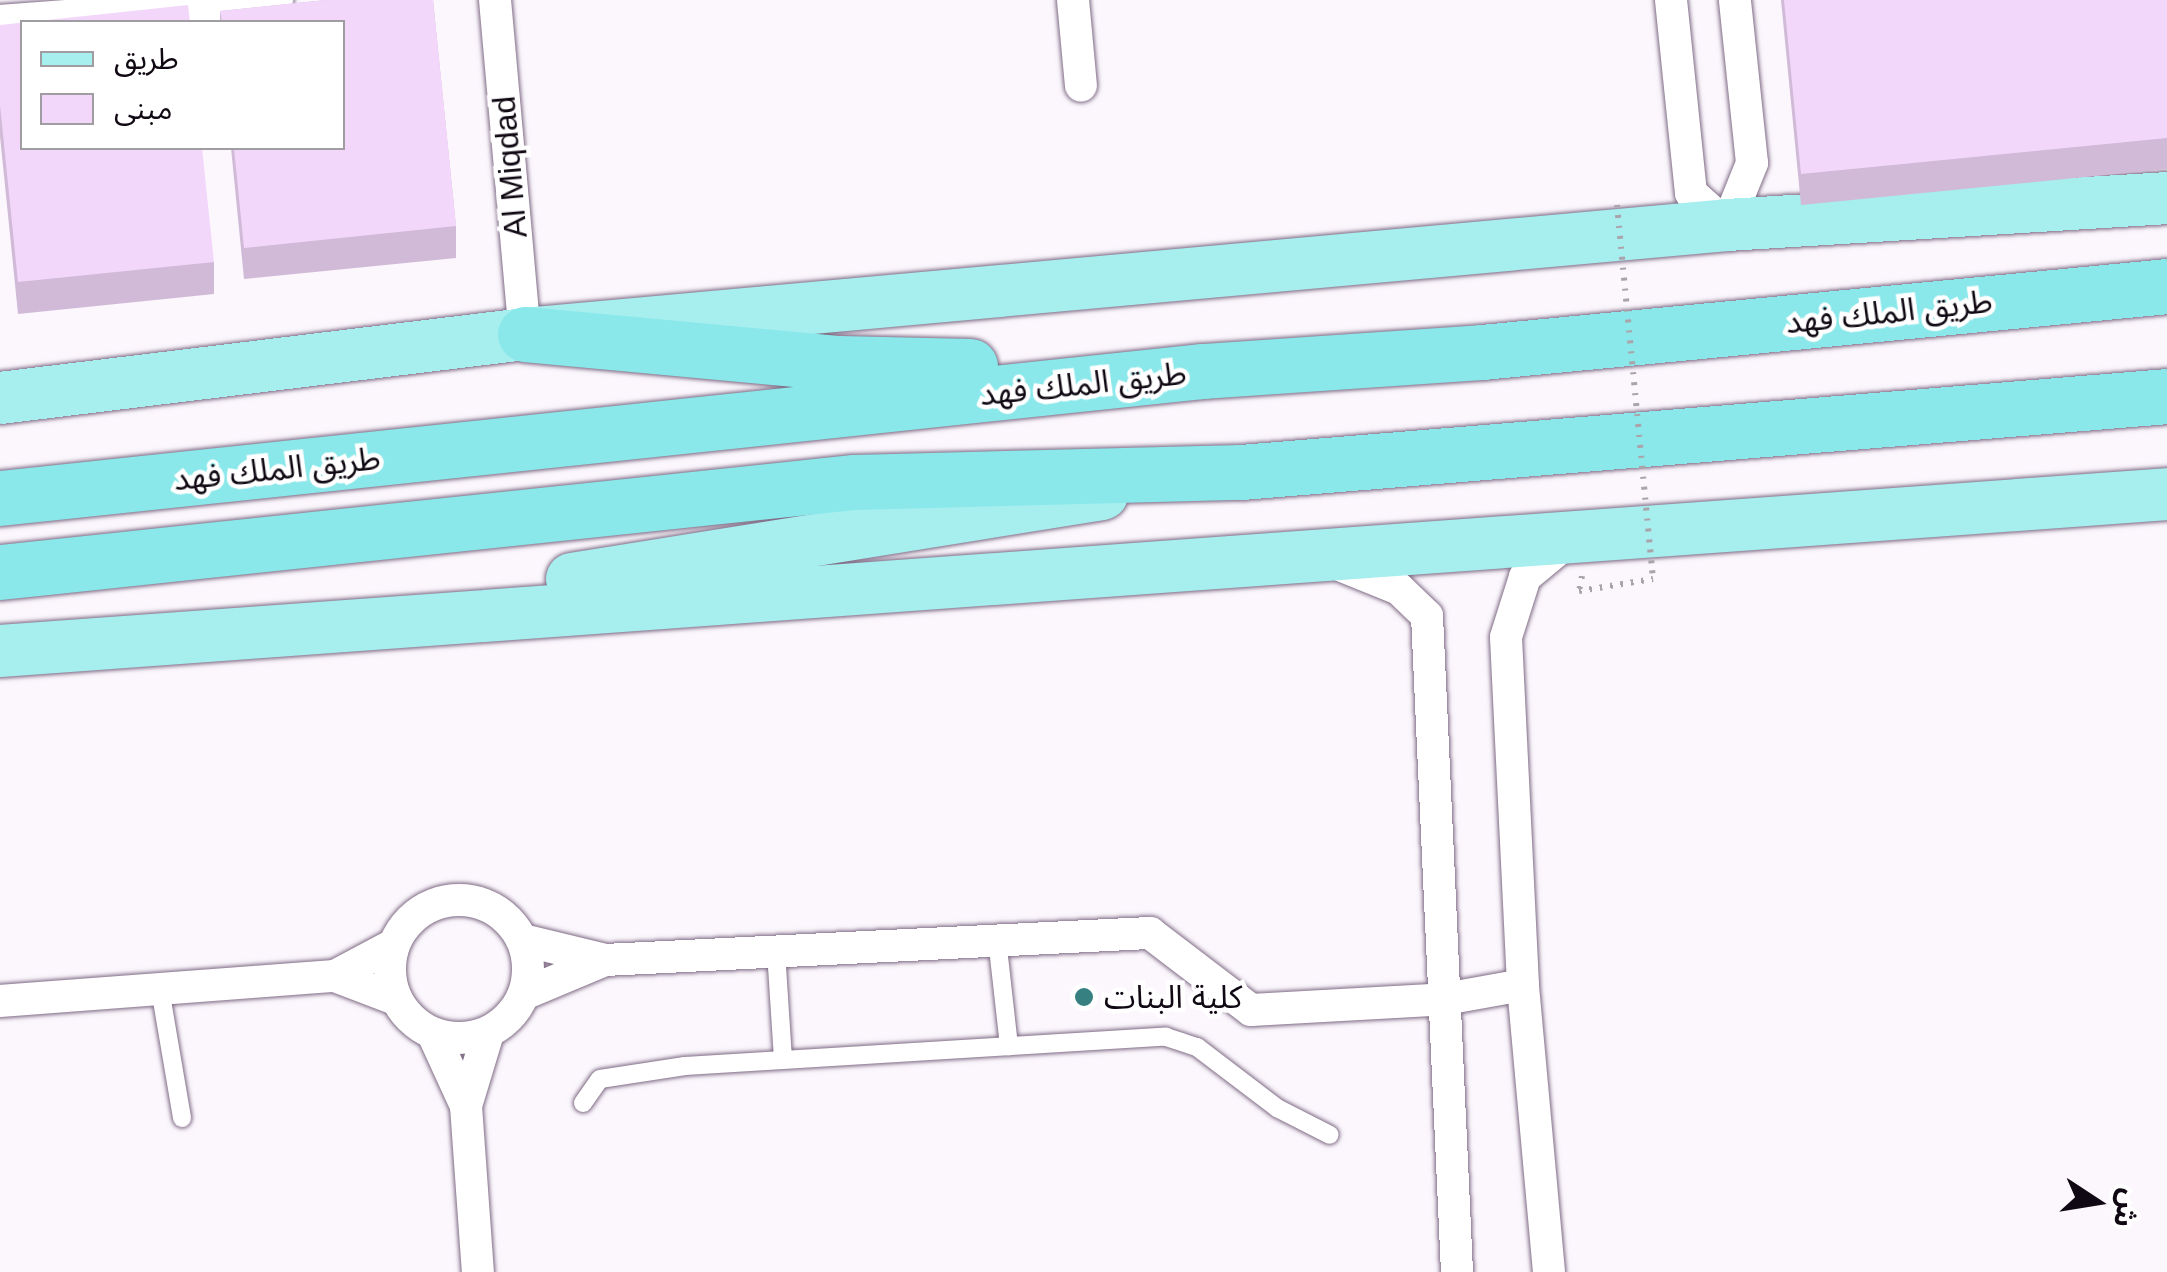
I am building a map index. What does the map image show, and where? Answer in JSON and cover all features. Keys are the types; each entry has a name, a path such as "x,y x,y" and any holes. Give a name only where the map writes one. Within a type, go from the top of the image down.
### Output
{"highway":[{"name":"طريق الملك فهد","path":"0,498 1203,371 1482,352 2167,286"},
{"path":"525,334 839,364 1203,371"},
{"path":"0,572 854,482 1241,472 2167,396"}],"main road":[{"path":"0,398 525,334 1728,225 2167,198"},
{"path":"270,630 1241,472"},
{"path":"0,652 2167,494"}],"street":[{"path":"0,21 277,0"},
{"name":"Al Miqdad","path":"495,0 525,334"},
{"path":"1073,0 1081,86"},
{"path":"1672,0 1691,193 1728,225 1752,163 1735,0"},
{"path":"1549,1272 1524,985 1506,637 1525,576 1574,536"},
{"path":"1314,555 1399,589 1427,616 1457,1272"},
{"path":"395,999 388,972 393,945 407,922 456,899 483,903 522,940 605,960 1150,934 1251,1010 1445,999 1524,985"},
{"path":"434,1036 461,1040 488,1033 510,1017 524,994 529,966 522,940"},
{"path":"0,1001 336,976 393,945"},
{"path":"524,994 605,960"},
{"path":"336,976 395,999 434,1036 466,1106 478,1272"},
{"path":"466,1106 488,1033"}],"lane":[{"path":"997,939 1008,1046"},
{"path":"776,950 783,1058"},
{"path":"160,989 182,1118"},
{"path":"583,1103 600,1079 783,1058 1166,1037 1197,1046 1277,1108 1330,1135"}],"path":[{"path":"1617,205 1653,579"}],"building":[{"path":"326,0 433,0 456,226 244,248 234,150 345,150 345,20 222,20 220,11"},
{"path":"1784,0 2167,0 2167,138 1801,174"},
{"path":"188,5 190,20 47,20"},
{"path":"20,23 20,150 202,150 214,262 18,282 0,105 0,25"}],"place":[{"name":"كلية البنات","path":"1084,997"}]}
